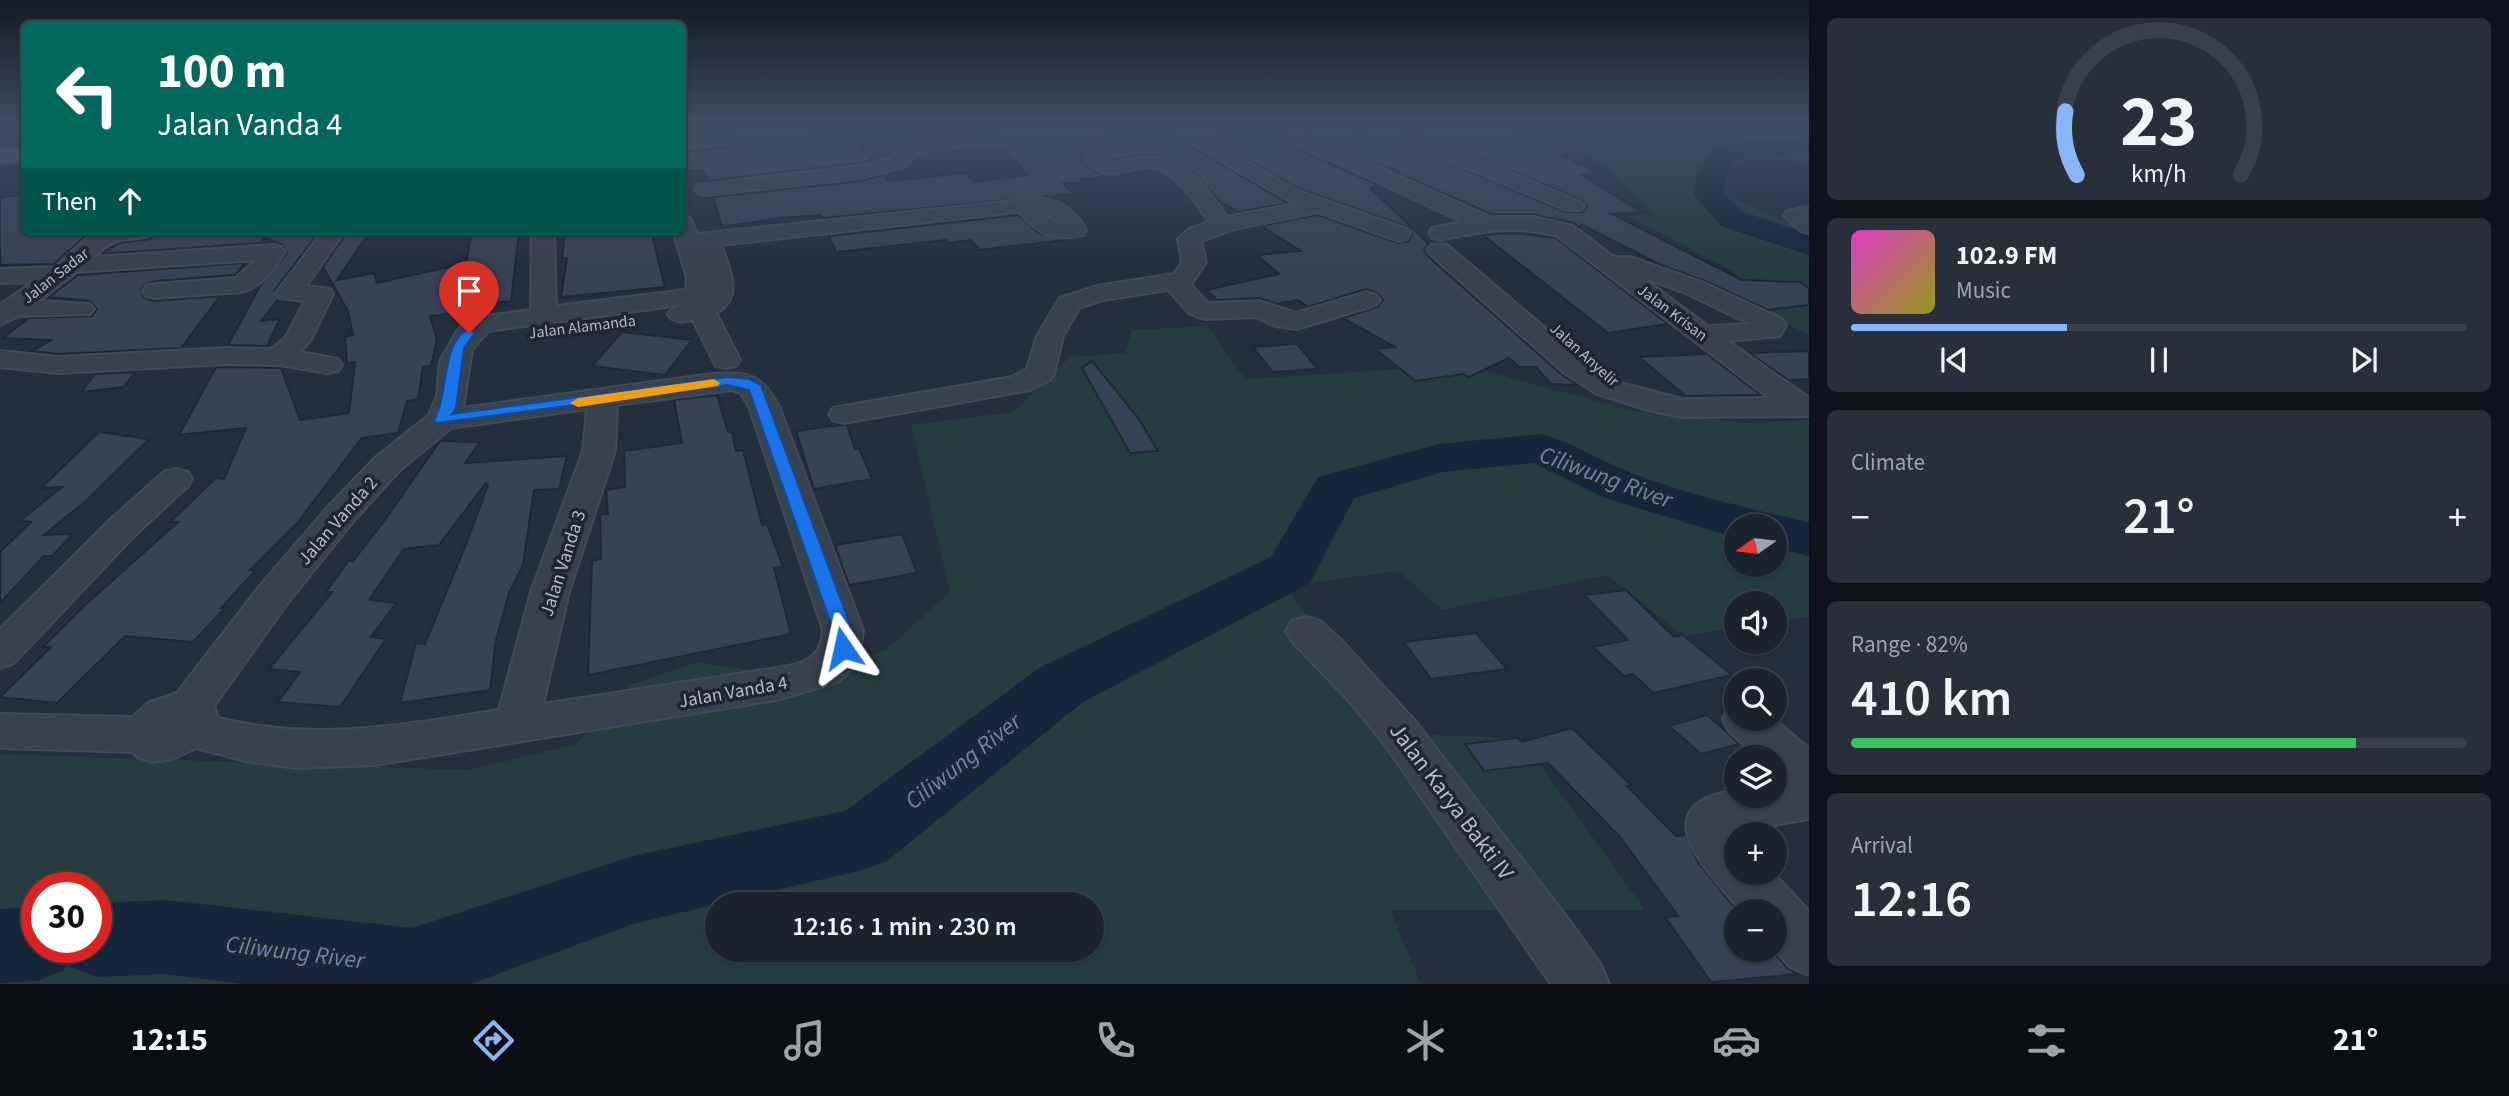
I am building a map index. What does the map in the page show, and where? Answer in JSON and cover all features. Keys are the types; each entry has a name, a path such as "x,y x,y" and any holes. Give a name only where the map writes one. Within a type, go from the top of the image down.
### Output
{"street":[{"path":"726,360 698,310 693,187 861,172"},
{"path":"1174,172 1198,194 1223,226"},
{"path":"1253,172 1291,195 1399,234 1415,229 1444,242 1484,223"},
{"path":"1373,172 1484,223"},
{"path":"1493,172 1573,206"},
{"path":"693,235 1024,205"},
{"path":"844,414 1020,384 1040,374 1050,336 1069,303 1097,293 1179,281 1194,262 1189,243 1191,237 1223,226 1317,206"},
{"path":"1809,213 1794,216 1809,226"},
{"name":"Jalan Krisan","path":"1484,223 1544,225 1574,236 1702,334 1804,407"},
{"name":"Jalan Sadar","path":"8,308 67,269 104,235"},
{"path":"279,357 297,341 320,294 288,293 331,235"},
{"path":"543,235 545,323"},
{"name":"Jalan Alamanda","path":"442,420 449,408 457,348 469,333 480,338 545,323 698,310 732,312 743,300 741,294 735,289 722,287 693,235"},
{"name":"Jalan Anyelir","path":"1444,242 1586,377 1627,395 1682,408 1804,407"},
{"path":"0,276 273,252 262,269 242,285 155,291"},
{"path":"1603,259 1653,271 1773,325 1771,330 1764,331 1702,334"},
{"path":"1179,281 1180,290 1198,308 1214,312 1260,309 1290,322 1367,300"},
{"path":"8,308 81,309"},
{"path":"0,359 59,365 226,356 279,357 328,365"},
{"name":"Jalan Vanda 4","path":"516,726 797,680 827,668 837,660 843,648 843,630 756,388 749,383 728,381 602,400"},
{"path":"442,420 602,400"},
{"name":"Jalan Vanda 3","path":"516,726 550,592 599,451 602,400"},
{"name":"Jalan Vanda 2","path":"190,718 245,628 362,490 395,457 442,420"},
{"path":"0,653 122,528 176,479"},
{"name":"Jalan Karya Bakti IV","path":"1306,631 1359,681 1399,728 1509,877 1582,984"},
{"path":"0,731 145,735 152,721 171,710 246,743 296,750 375,747 516,726"},
{"path":"1757,731 1809,776"},
{"path":"1724,852 1709,833 1710,820 1720,813 1809,799"},
{"path":"1751,885 1809,949"}],"green space":[{"path":"1610,172 1729,172 1726,195 1809,232 1809,336 1765,310 1734,272 1628,216 1656,215"},
{"path":"1208,326 1245,379 1463,365 1633,411 1747,423 1809,420 1809,617 1787,620 1787,591 1724,591 1724,630 1684,636 1607,575 1442,610 1399,571 1284,586 1402,734 1521,738 1645,910 1390,910 1421,984 0,984 0,754 469,770 576,744 630,685 698,662 799,678 886,650 950,592 911,425 1013,412 1070,357 1125,353 1132,330"}],"building":[{"path":"705,172 782,172 708,181"},
{"path":"1025,172 1096,172 1103,175 1127,176 1081,179 1083,183 1063,184 1074,194 822,218 821,215 781,218 722,227 713,197 861,181 884,175 888,181 966,173 974,182 1028,175"},
{"path":"1193,172 1234,172 1288,203 1238,212 1218,200"},
{"path":"1269,172 1348,172 1376,184 1371,189 1429,244 1424,250 1429,257 1561,374 1578,385 1551,384 1536,367 1519,367 1509,358 1469,377 1463,374 1416,381 1375,349 1395,347 1343,318 1378,307 1383,300 1377,293 1366,289 1308,307 1298,300 1277,304 1260,298 1217,300 1206,290 1279,274 1257,255 1301,251 1261,226 1318,215 1398,243 1408,242 1412,235 1408,227 1299,189"},
{"path":"1398,172 1471,172 1565,212 1582,212 1587,206 1581,200 1515,172 1597,172 1599,173 1581,175 1642,212 1612,214 1742,280 1800,282 1809,288 1809,305 1768,310 1705,281 1661,265 1581,224 1579,228 1574,223 1533,214 1491,214"},
{"path":"21,195 21,235 87,235 54,264 0,265 0,197"},
{"path":"1018,215 1039,233 1065,240 980,250 971,240 948,243 946,240 836,252 829,236"},
{"path":"1513,233 1556,238 1668,324 1608,333 1483,235"},
{"path":"153,235 317,235 274,291 278,300 261,321 280,319 267,346 228,345 260,286 287,253 282,244 264,238 261,243 101,254 120,243 150,239"},
{"path":"345,235 367,235 337,280 374,273 377,283 466,263 471,235 519,235 511,301 478,305 478,311 430,316 437,339 431,366 423,367 418,399 407,401 398,433 362,438 298,522 250,570 255,571 193,642 125,636 57,703 0,697 51,647 43,647 85,605 178,522 170,522 216,478 224,479 246,428 179,435 216,367 281,368 300,420 349,413 355,362 347,363 345,337 353,335 348,311 323,267"},
{"path":"565,235 652,235 665,287 561,297 567,258 562,258"},
{"path":"245,263 235,275 155,281 144,285 141,290 144,297 154,301 220,296 181,348 59,354 32,351 51,340 3,338 29,318 92,316 97,309 90,301 49,297 78,275"},
{"path":"622,332 692,340 665,375 592,366"},
{"path":"1297,344 1318,369 1273,372 1253,347"},
{"path":"1809,351 1809,379 1788,380 1749,353"},
{"path":"1707,354 1761,395 1686,396 1639,357"},
{"path":"1092,361 1139,419 1158,451 1130,453 1082,368"},
{"path":"135,372 124,387 81,392 95,374"},
{"path":"717,395 728,432 732,432 736,451 743,450 762,525 767,524 783,567 774,568 791,634 588,675 592,561 601,559 600,515 608,514 606,490 625,487 624,451 682,443 674,400"},
{"path":"847,425 855,449 859,448 872,479 814,489 796,431"},
{"path":"99,432 149,439 88,499 44,535 73,534 52,556 44,556 0,603 0,552 31,522 20,521 62,487 41,488"},
{"path":"440,441 480,442 465,463 567,456 559,489 534,490 523,565 509,593 496,640 490,690 400,703 416,643 425,644 467,542 488,485 486,483 439,545 404,549 369,600 396,603 371,637 386,639 340,707 278,702 300,672 269,669 332,592 326,592 349,560 353,561 382,524"},
{"path":"902,534 917,573 849,585 835,545"},
{"path":"1626,590 1674,637 1683,635 1724,668 1724,677 1653,693 1633,674 1624,676 1593,647 1628,640 1584,595"},
{"path":"1476,633 1507,669 1431,679 1404,642"},
{"path":"1707,715 1739,744 1724,745 1724,748 1701,754 1669,726"},
{"path":"1572,728 1631,785 1627,786 1676,836 1686,835 1697,861 1728,899 1724,899 1724,962 1782,962 1798,974 1711,982 1665,917 1678,916 1620,837 1548,763 1484,771 1465,744 1518,738 1522,742"}],"waterway":[{"name":"Ciliwung River","path":"1714,172 1709,195 1732,219 1809,245"},
{"name":"Ciliwung River","path":"112,939 165,937 412,967 633,890 862,839 1061,685 1291,570 1335,488 1439,458 1541,448 1622,487 1724,518"},
{"name":"Ciliwung River","path":"1787,534 1809,539"},
{"name":"Ciliwung River","path":"0,946 21,945"}],"slow traffic":[{"path":"578,403 714,383"}],"route":[{"path":"469,333 457,348 449,408 442,420 728,381 749,383 756,388 771,423 807,536 843,630 843,648"}]}
